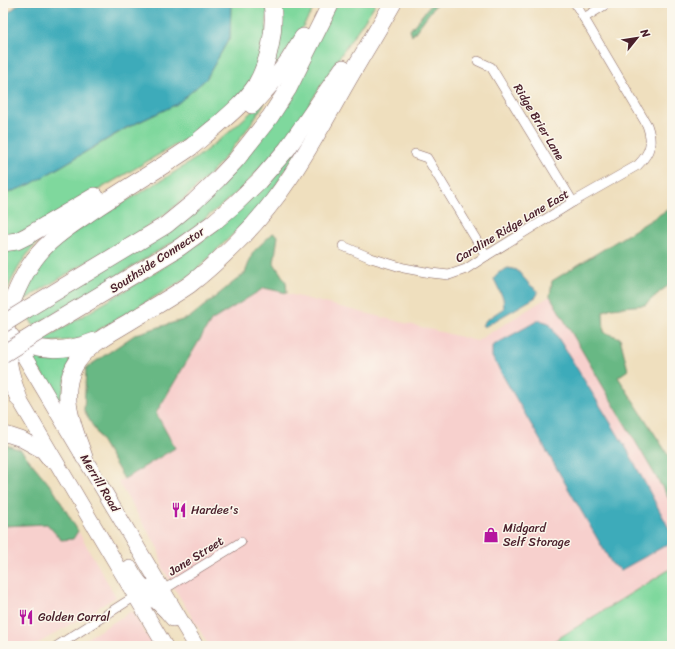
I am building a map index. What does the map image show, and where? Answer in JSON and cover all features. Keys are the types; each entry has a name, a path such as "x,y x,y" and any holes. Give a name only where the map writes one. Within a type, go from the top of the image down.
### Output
{"highway":[{"path":"19,399 9,371 5,338 11,307 21,279 29,266 51,241 72,225 100,205 191,147 239,107 256,85 267,58 273,30 272,3"},
{"path":"51,241 201,149 224,132 270,85 289,60 318,12 326,3"},
{"name":"Southside Connector","path":"5,338 27,310 166,225 194,202 218,179 236,160 270,117 288,89 331,3"},
{"name":"Southside Connector","path":"5,338 40,331 180,247 213,223 235,204 259,181 287,149 386,3"},
{"path":"5,338 36,349 56,350 82,346 101,338 163,302 189,285 218,260 257,222 303,158 393,3"},
{"path":"3,243 17,241 27,236 218,124"},
{"path":"84,457 68,407 67,391 69,378 78,360 101,338"}],"main road":[{"name":"Merrill Road","path":"5,338 51,401 196,646"},
{"path":"3,372 165,646"},
{"path":"19,399 48,430 136,578 143,586 151,590 163,590"},
{"path":"3,434 21,439 43,451 68,481"},
{"path":"136,596 156,601 168,612 192,646"}],"street":[{"path":"575,3 584,18 608,3"},
{"name":"Caroline Ridge Lane East","path":"343,246 371,258 404,268 431,274 448,275 466,269 573,202 638,164 645,158 651,143 647,125 584,18"},
{"name":"Ridge Brier Lane","path":"478,61 491,67 573,202"},
{"path":"415,154 427,158 486,256"},
{"name":"Jane Street","path":"163,590 240,542"},
{"path":"57,646 136,596"}],"shaded area":[{"path":"264,288 477,341 550,296 672,504 672,568 546,646 209,646 163,569 158,548 118,482 175,448 156,413 211,320"},
{"path":"47,524 73,539 78,531 116,597 34,646 3,646 3,526"},
{"path":"132,611 153,646 74,646"}],"green space":[{"path":"231,3 268,3 265,51 245,91 194,134 33,228 3,238 3,195 31,184 127,128 177,104 206,79 230,37"},
{"path":"277,3 317,3 271,74"},
{"path":"337,3 376,3 305,111 275,152 241,189 186,234 34,326 28,317 220,186"},
{"path":"432,3 437,3 412,36 410,30"},
{"path":"265,102 244,133 220,163 179,203 141,230 16,305 39,259 77,230 195,159 227,134 258,106"},
{"path":"304,140 265,203 190,276 83,339 38,343 161,269 208,237"},
{"path":"672,207 672,283 645,305 611,308 603,312 604,332 620,338 628,370 618,377 672,461 672,504 550,296 552,281"},
{"path":"273,233 278,236 274,263 286,282 287,293 264,288 211,321 156,413 175,448 124,479 84,411 86,368 136,334 189,318 245,273 253,252"},
{"path":"40,237 41,239 30,251 18,269 3,303 3,247"},
{"path":"31,356 71,356 60,403"},
{"path":"3,444 21,450 53,489 78,531 73,539 61,540 47,524 3,526"},
{"path":"672,568 672,646 546,646"}],"water":[{"path":"20,3 231,3 230,37 206,79 177,104 126,128 31,184 3,195 3,17"},
{"path":"508,268 517,270 530,285 537,290 538,293 536,297 484,327 482,325 486,320 504,308 503,298 494,279 498,273"},
{"path":"539,320 549,323 628,451 672,534 670,543 621,570 612,564 492,357 492,346"}],"place":[{"name":"Hardee's","path":"179,510"},
{"name":"Midgard Self Storage","path":"491,535"},
{"name":"Golden Corral","path":"26,617"}]}
